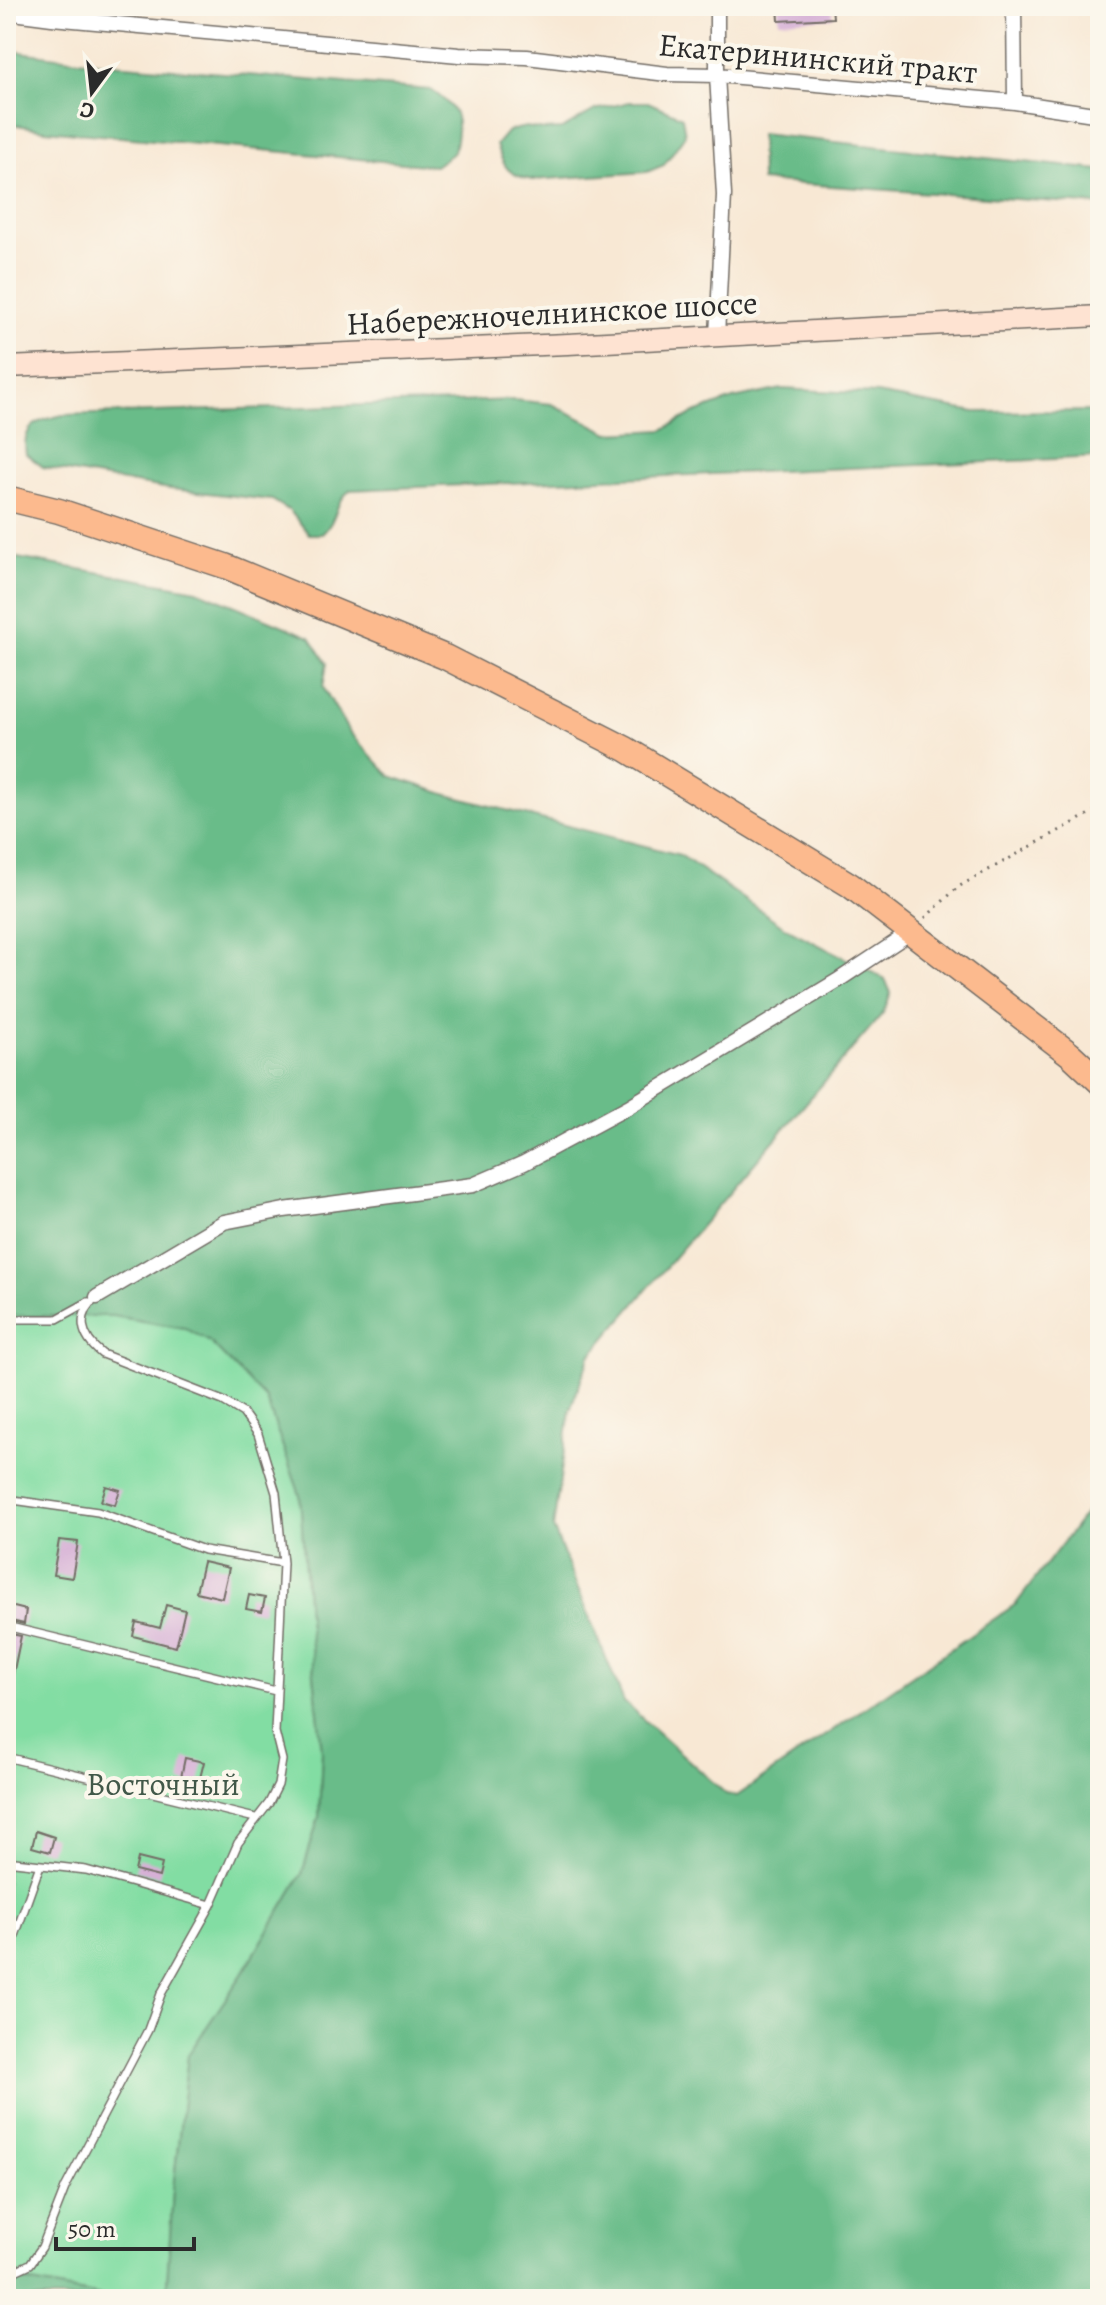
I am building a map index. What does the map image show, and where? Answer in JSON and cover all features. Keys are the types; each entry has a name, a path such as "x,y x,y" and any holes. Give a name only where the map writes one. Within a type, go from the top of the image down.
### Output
{"main road":[{"name":"Набережночелнинское шоссе","path":"6,367 1100,316"},
{"path":"6,498 59,511 225,566 445,657 626,749 850,885 1071,1055 1100,1082"}],"street":[{"path":"717,6 717,75 724,195 717,336"},
{"path":"1014,6 1015,102"},
{"name":"Екатерининский тракт","path":"6,12 459,55 527,57 667,74 717,75 1015,102 1100,115"},
{"path":"97,1297 224,1222 284,1210 473,1185 511,1168 628,1107 837,981 911,932"}],"lane":[{"path":"6,1319 57,1319 97,1297"},
{"path":"6,2270 13,2272 30,2264 42,2247 65,2188 148,2030 161,1994 211,1905 238,1843 269,1803 278,1785 282,1760 275,1732 283,1563 276,1493 258,1434 243,1413 223,1401 102,1354 92,1346 82,1320 87,1306 97,1297"},
{"path":"6,1499 98,1512 204,1550 283,1563"},
{"path":"6,1626 276,1691"},
{"path":"6,1757 255,1818"},
{"path":"6,1861 86,1870 211,1905"},
{"path":"6,1961 40,1865"}],"path":[{"path":"911,932 958,887 1100,808"}],"green space":[{"path":"6,50 100,63 431,90 448,103 456,116 454,152 435,166 45,130 6,123"},
{"path":"630,102 648,102 682,117 685,135 664,165 647,172 532,180 517,176 508,169 496,145 508,131 526,127 562,129 595,110"},
{"path":"760,134 1100,170 1100,205 761,181"},
{"path":"782,389 877,394 975,412 1100,411 1100,457 350,490 322,534 309,534 290,511 272,500 170,489 43,467 26,454 25,444 29,430 39,422 63,415 514,400 552,404 609,433 663,430 692,414 733,399"},
{"path":"6,556 197,590 310,637 327,663 323,687 349,732 390,776 448,795 680,855 786,928 885,979 891,993 883,1013 590,1356 570,1410 553,1528 624,1702 726,1794 737,1796 1016,1604 1090,1507 1100,1502 1100,2299 166,2299 173,2190 188,2055 245,1970 302,1874 319,1817 322,1751 308,1617 300,1495 266,1399 210,1342 185,1328 113,1316 6,1316"},
{"name":"Восточный","path":"6,1316 113,1316 185,1328 210,1342 266,1399 300,1495 308,1617 322,1751 319,1817 302,1874 245,1970 188,2055 173,2190 166,2299 116,2299 6,2278"},
{"path":"6,2278 116,2299 6,2299"}],"building":[{"path":"778,6 832,6 833,18 779,21"},
{"path":"106,1486 120,1490 115,1505 101,1501"},
{"path":"59,1540 78,1542 72,1578 53,1575"},
{"path":"203,1562 229,1568 222,1598 196,1592"},
{"path":"249,1595 265,1598 262,1612 246,1609"},
{"path":"166,1605 185,1610 176,1647 133,1636 136,1622 160,1628"},
{"path":"10,1606 26,1610 24,1624 7,1620"},
{"path":"6,1633 21,1636 13,1675 6,1674"},
{"path":"185,1758 204,1762 198,1786 180,1782"},
{"path":"36,1831 54,1837 50,1852 32,1847"},
{"path":"138,1858 162,1864 159,1877 135,1871"}]}
